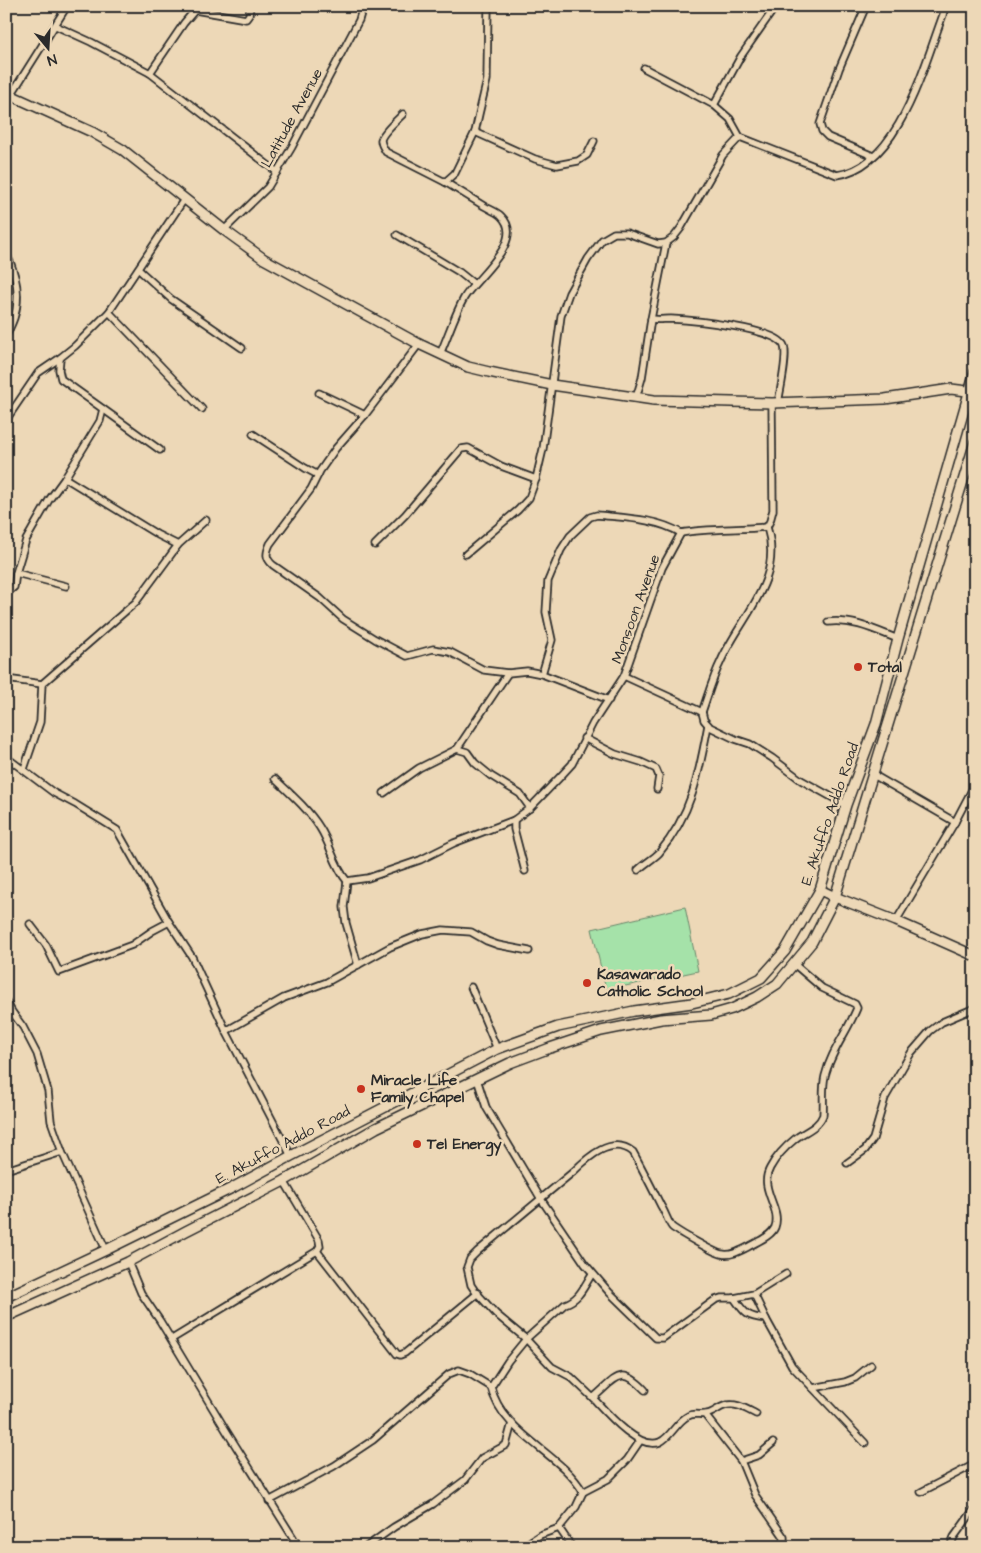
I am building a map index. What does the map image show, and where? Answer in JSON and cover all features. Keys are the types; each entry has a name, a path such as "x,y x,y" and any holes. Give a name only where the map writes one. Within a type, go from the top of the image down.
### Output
{"main road":[{"path":"9,94 92,132 115,145 264,259 419,344 468,367 552,385 654,400 775,403 885,399 950,389 972,392"},
{"name":"E. Akuffo Addo Road","path":"6,1296 106,1250 234,1187 497,1049 558,1027 634,1011 692,1003 729,994 761,978 785,950 820,890 846,805 876,724 898,639 972,392 975,372"},
{"name":"E. Akuffo Addo Road","path":"6,1317 128,1262 284,1180 376,1128 510,1063 601,1031 661,1019 711,1016 758,997 777,984 812,942 834,897 975,442"},
{"path":"820,890 975,956"}],"street":[{"path":"9,94 56,26 67,6"},
{"path":"150,73 195,8 246,19 249,15 250,6"},
{"name":"Latitude Avenue","path":"224,230 268,187 292,147 344,49 359,20 363,6"},
{"path":"445,182 455,173 474,132 487,80 488,6"},
{"path":"714,105 742,56 776,6"},
{"path":"866,6 839,69 820,124 822,131 828,137 873,156"},
{"path":"644,68 714,105 730,120 740,137 837,175 847,174 857,169 888,141 908,110 945,6"},
{"path":"56,26 150,73 277,172"},
{"path":"403,114 382,136 381,142 386,152 445,182 501,216 507,225 507,243 484,275 465,296 440,354"},
{"path":"474,132 536,159 557,165 578,161 587,155 594,141"},
{"path":"466,554 518,510 529,498 536,479 543,449 561,316 569,293 588,259 602,240 614,232 628,233 658,244 666,243 674,237 724,155 740,137"},
{"path":"6,420 38,373 60,358 109,312 185,198"},
{"path":"397,235 459,272 474,284"},
{"path":"636,398 642,378 666,243"},
{"path":"6,253 13,267 17,288 15,317 6,336"},
{"path":"138,269 171,299 242,348"},
{"path":"109,312 202,409"},
{"path":"651,319 724,324 777,338 784,343 786,350 775,403 772,510 767,527 771,539 770,564 766,582 721,660 702,712 704,720 708,725 735,739 750,744 801,780 846,805"},
{"path":"419,344 365,415 336,448 318,474 311,489 270,544 267,560 320,598 343,619 397,652 407,656 433,649 450,652 484,670 508,673 527,671 542,674 609,700"},
{"path":"60,358 59,370 61,379 160,450"},
{"path":"319,393 365,415"},
{"path":"6,594 14,587 16,573 26,540 100,420 103,409"},
{"path":"254,434 304,468 318,474"},
{"path":"374,545 405,515 461,449 468,448 501,466 536,479"},
{"path":"65,478 150,531 178,545"},
{"path":"542,674 552,640 546,612 548,581 570,536 590,517 597,515 648,520 671,527 681,533 767,527"},
{"path":"24,769 40,722 42,684 136,602 178,545 206,520"},
{"name":"Monsoon Avenue","path":"681,533 662,568 624,676 702,712"},
{"path":"16,573 66,586"},
{"path":"828,622 838,621 858,624 898,639"},
{"path":"384,794 419,768 457,749 508,673"},
{"path":"347,881 368,878 420,860 454,843 514,820 530,808 572,764 593,722 624,676"},
{"path":"6,679 42,684"},
{"path":"638,870 658,854 682,819 692,798 708,725"},
{"path":"584,738 615,754 656,769 659,776 658,789"},
{"path":"457,749 466,752 475,763 491,776 520,794 530,808"},
{"path":"6,757 54,793 117,830 124,839 169,922 192,957 226,1031 291,1156"},
{"path":"872,774 955,822"},
{"path":"275,778 320,827 340,873 347,881 344,907 346,922 358,965"},
{"path":"896,921 955,822 975,784"},
{"path":"514,820 514,829 525,871"},
{"path":"30,924 46,945 59,972 132,945 152,930 169,922"},
{"path":"226,1031 284,998 327,982 390,947 422,934 443,930 471,932 498,945 528,951"},
{"path":"756,1414 731,1404 705,1415 694,1413 686,1417 662,1441 655,1443 640,1441 611,1417 571,1377 552,1367 526,1339 496,1314 471,1285 468,1267 470,1259 478,1250 573,1172 587,1158 598,1151 613,1146 628,1148 633,1152 672,1226 704,1246 722,1254 731,1254 769,1235 775,1228 776,1214 769,1195 766,1179 769,1170 777,1157 795,1139 814,1128 821,1120 823,1115 823,1085 828,1065 857,1008 855,1004 822,988 794,964"},
{"path":"471,987 497,1049"},
{"path":"6,1001 37,1054 48,1091 51,1120 62,1152 106,1250"},
{"path":"847,1163 865,1150 873,1138 885,1098 911,1053 930,1031 942,1022 975,1008"},
{"path":"477,1079 486,1107 541,1199 592,1274 656,1338 664,1338 715,1300 754,1294 786,1274"},
{"path":"6,1170 62,1152"},
{"path":"172,1339 317,1251 320,1246 319,1240 284,1180"},
{"path":"317,1251 396,1354 405,1353 478,1293"},
{"path":"128,1262 141,1293 172,1339 269,1501 299,1547"},
{"path":"491,1387 508,1361 526,1339 565,1304 579,1296 592,1274"},
{"path":"754,1294 792,1366 865,1443"},
{"path":"734,1298 749,1316 766,1319"},
{"path":"813,1388 855,1378 870,1365"},
{"path":"269,1501 334,1466 373,1440 449,1374 459,1370 470,1374 491,1387 494,1400 512,1424 562,1466 576,1480 583,1492"},
{"path":"594,1398 616,1378 626,1375 631,1377 645,1390"},
{"path":"705,1415 741,1461 755,1494 784,1537 784,1547"},
{"path":"366,1547 394,1527 433,1504 465,1480 482,1458 506,1445 512,1424"},
{"path":"522,1547 540,1535 558,1528 576,1507 583,1492 608,1479 627,1460 640,1441"},
{"path":"741,1461 759,1455 773,1443"},
{"path":"921,1492 975,1464"},
{"path":"950,1547 975,1508"},
{"path":"558,1528 572,1547"}],"green space":[{"path":"685,907 698,971 606,990 592,929"}],"place":[{"name":"Total","path":"858,667"},
{"name":"Kasawarado Catholic School","path":"587,983"},
{"name":"Miracle Life Family Chapel","path":"361,1089"},
{"name":"Tel Energy","path":"417,1144"}]}
